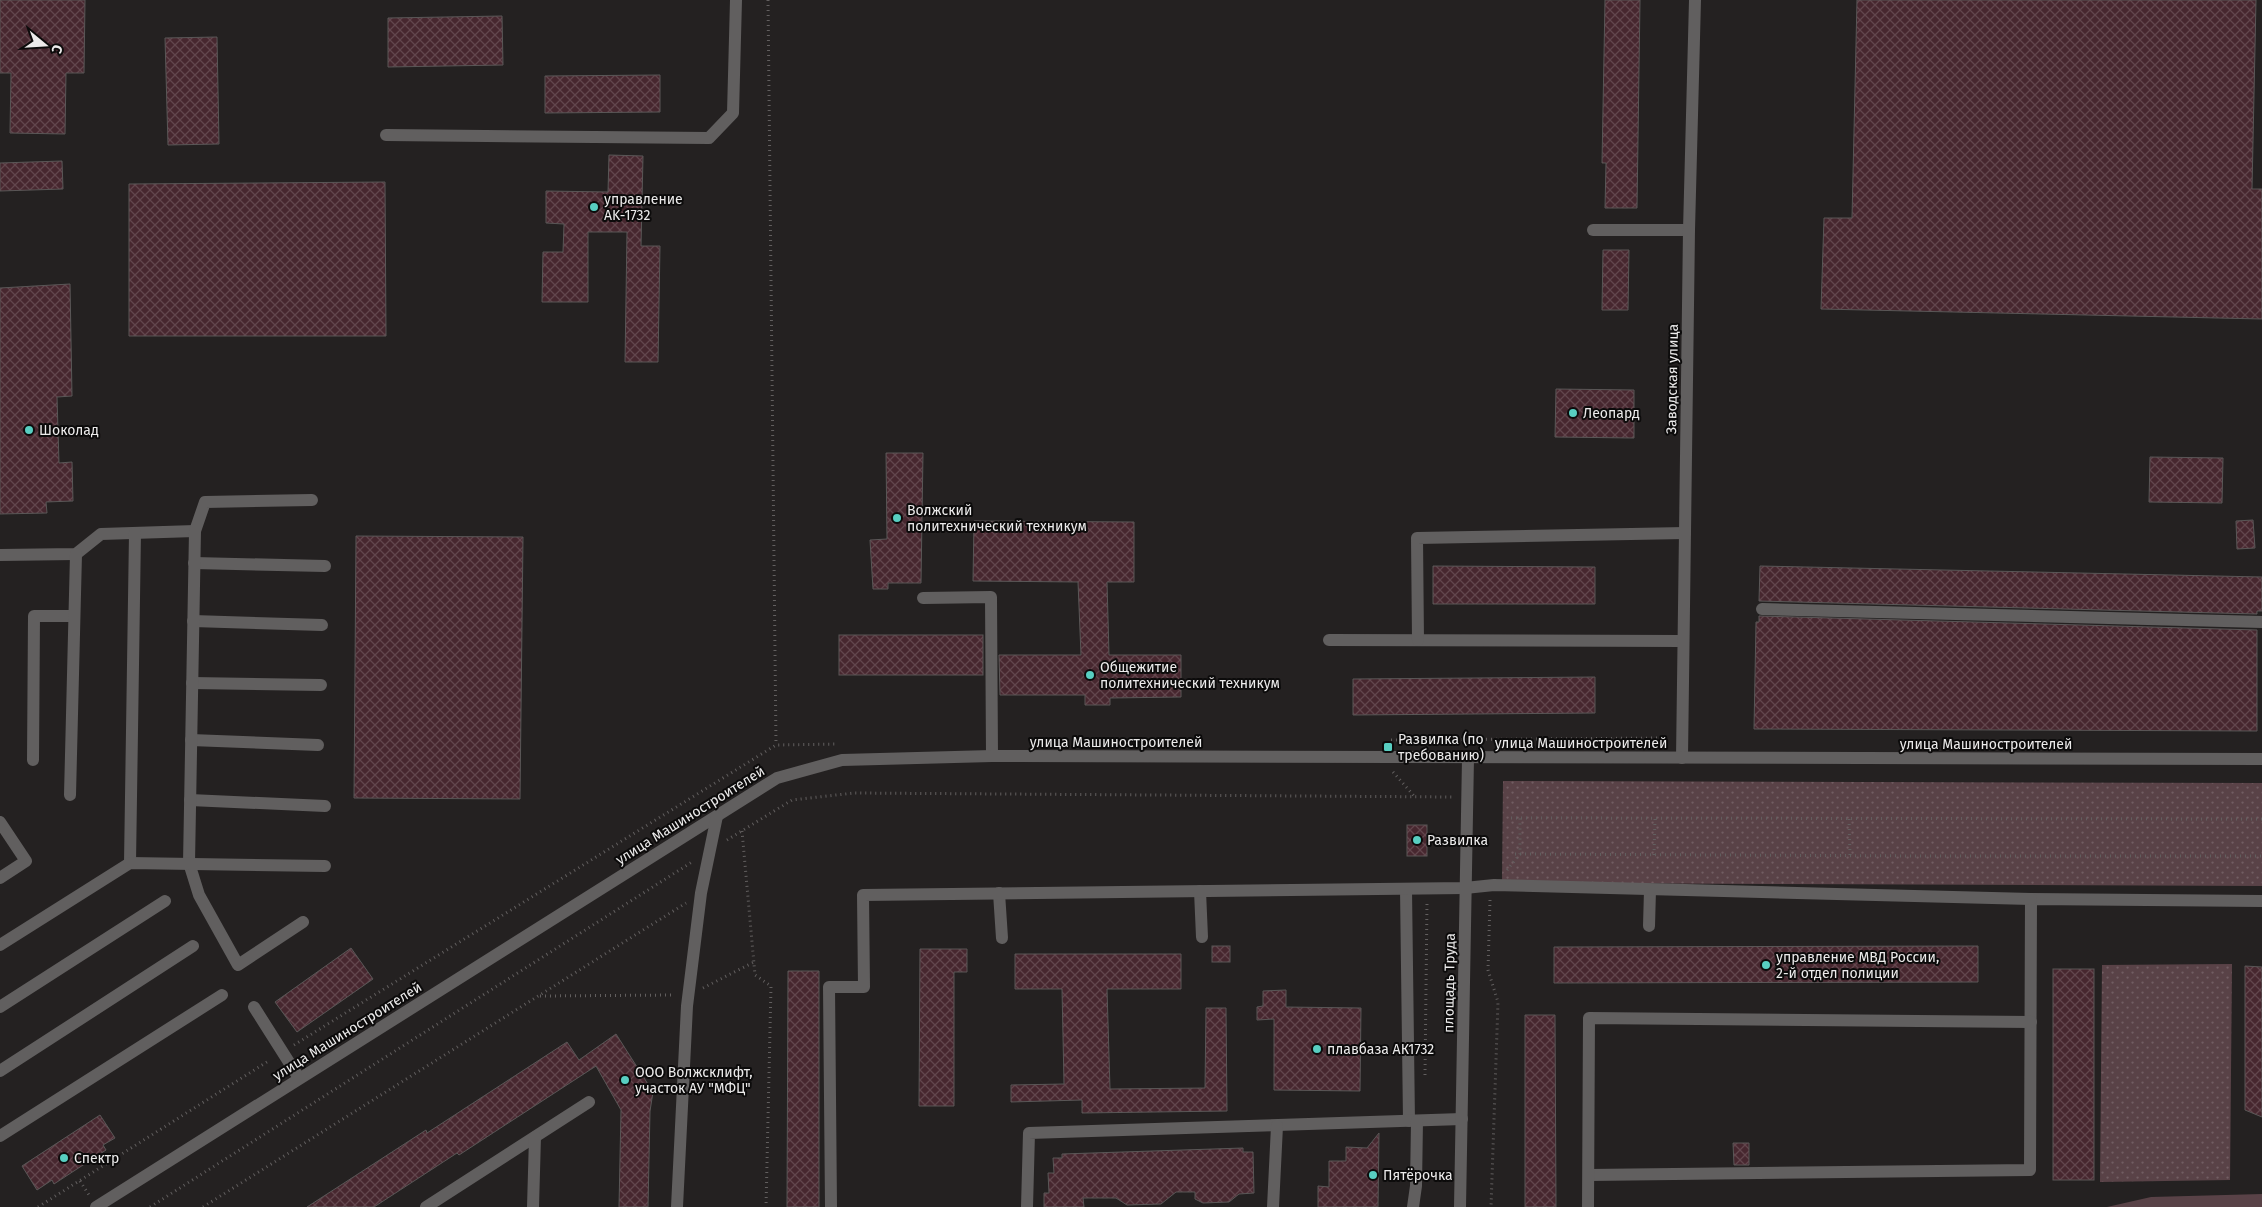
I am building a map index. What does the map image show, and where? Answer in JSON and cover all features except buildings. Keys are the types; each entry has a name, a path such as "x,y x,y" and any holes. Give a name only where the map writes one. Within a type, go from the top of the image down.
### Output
{"street":[{"path":"386,135 709,138 733,113 736,0"},
{"name":"Заводская улица","path":"1682,758 1695,0"},
{"path":"1593,230 1690,230"},
{"path":"303,922 238,965 199,895 189,863 194,532 205,502 312,500"},
{"path":"0,555 76,554 101,534 194,532"},
{"path":"130,864 135,533"},
{"path":"1418,640 1417,538 1685,533"},
{"path":"70,795 76,554"},
{"path":"194,563 325,566"},
{"path":"923,598 992,597 992,756"},
{"path":"1762,609 2262,622"},
{"path":"33,760 34,616 74,616"},
{"path":"193,621 322,625"},
{"path":"1329,640 1683,640"},
{"path":"192,683 322,685"},
{"path":"191,740 318,745"},
{"name":"улица Машиностроителей","path":"96,1207 777,778 842,760 992,756 2262,759"},
{"name":"площадь Труда","path":"1460,1207 1468,758"},
{"path":"190,800 325,806"},
{"path":"677,1207 688,995 701,893 717,816"},
{"path":"0,822 26,862 0,878"},
{"path":"0,945 130,864 189,863 325,866"},
{"path":"831,1207 829,987 864,987 863,895 1406,889 1465,888 1494,885 2031,899 2262,901"},
{"path":"1406,889 1416,1186 1412,1207"},
{"path":"1649,926 1650,890"},
{"path":"1200,891 1202,937"},
{"path":"999,893 1002,938"},
{"path":"1588,1175 2030,1170 2031,899"},
{"path":"0,1007 165,902"},
{"path":"0,1071 193,946"},
{"path":"0,1136 222,995"},
{"path":"254,1007 300,1078"},
{"path":"1588,1207 1589,1018 2030,1022"},
{"path":"426,1207 589,1102"},
{"path":"1027,1207 1028,1133 1462,1119"},
{"path":"1273,1207 1277,1126"},
{"path":"534,1207 535,1137"}],"path":[{"path":"38,1207 284,1051 776,745 768,0"},
{"path":"150,1207 792,800 854,793 1467,797"},
{"path":"1511,818 2262,819"},
{"path":"1491,1207 1498,1002 1488,970 1490,890 1518,854 1520,818"},
{"path":"1654,855 1655,819"},
{"path":"1849,819 1850,856"},
{"path":"742,831 755,975 771,986 766,1207"},
{"path":"1518,854 2262,856"},
{"path":"1425,1082 1427,888"},
{"path":"203,1207 701,893"},
{"path":"538,996 688,995 754,962"},
{"path":"80,1181 89,1195"}],"shaded area":[{"path":"1503,781 2262,783 2262,886 1502,883"},
{"path":"2232,964 2230,1180 2100,1182 2102,965"},
{"path":"2262,1194 2262,1207 2107,1207 2151,1197"}],"place":[{"name":"управление AK-1732","path":"594,207"},
{"name":"Леопард","path":"1573,413"},
{"name":"Шоколад","path":"29,430"},
{"name":"Волжский политехнический техникум","path":"897,518"},
{"name":"Общежитие политехнический техникум","path":"1090,675"},
{"name":"Развилка (по требованию)","path":"1388,747"},
{"name":"Развилка","path":"1417,840"},
{"name":"управление МВД России, 2-й отдел полиции","path":"1766,965"},
{"name":"плавбаза АК1732","path":"1317,1049"},
{"name":"ООО Волжсклифт, участок АУ \"МФЦ\"","path":"625,1080"},
{"name":"Спектр","path":"64,1158"},
{"name":"Пятёрочка","path":"1373,1175"}]}
